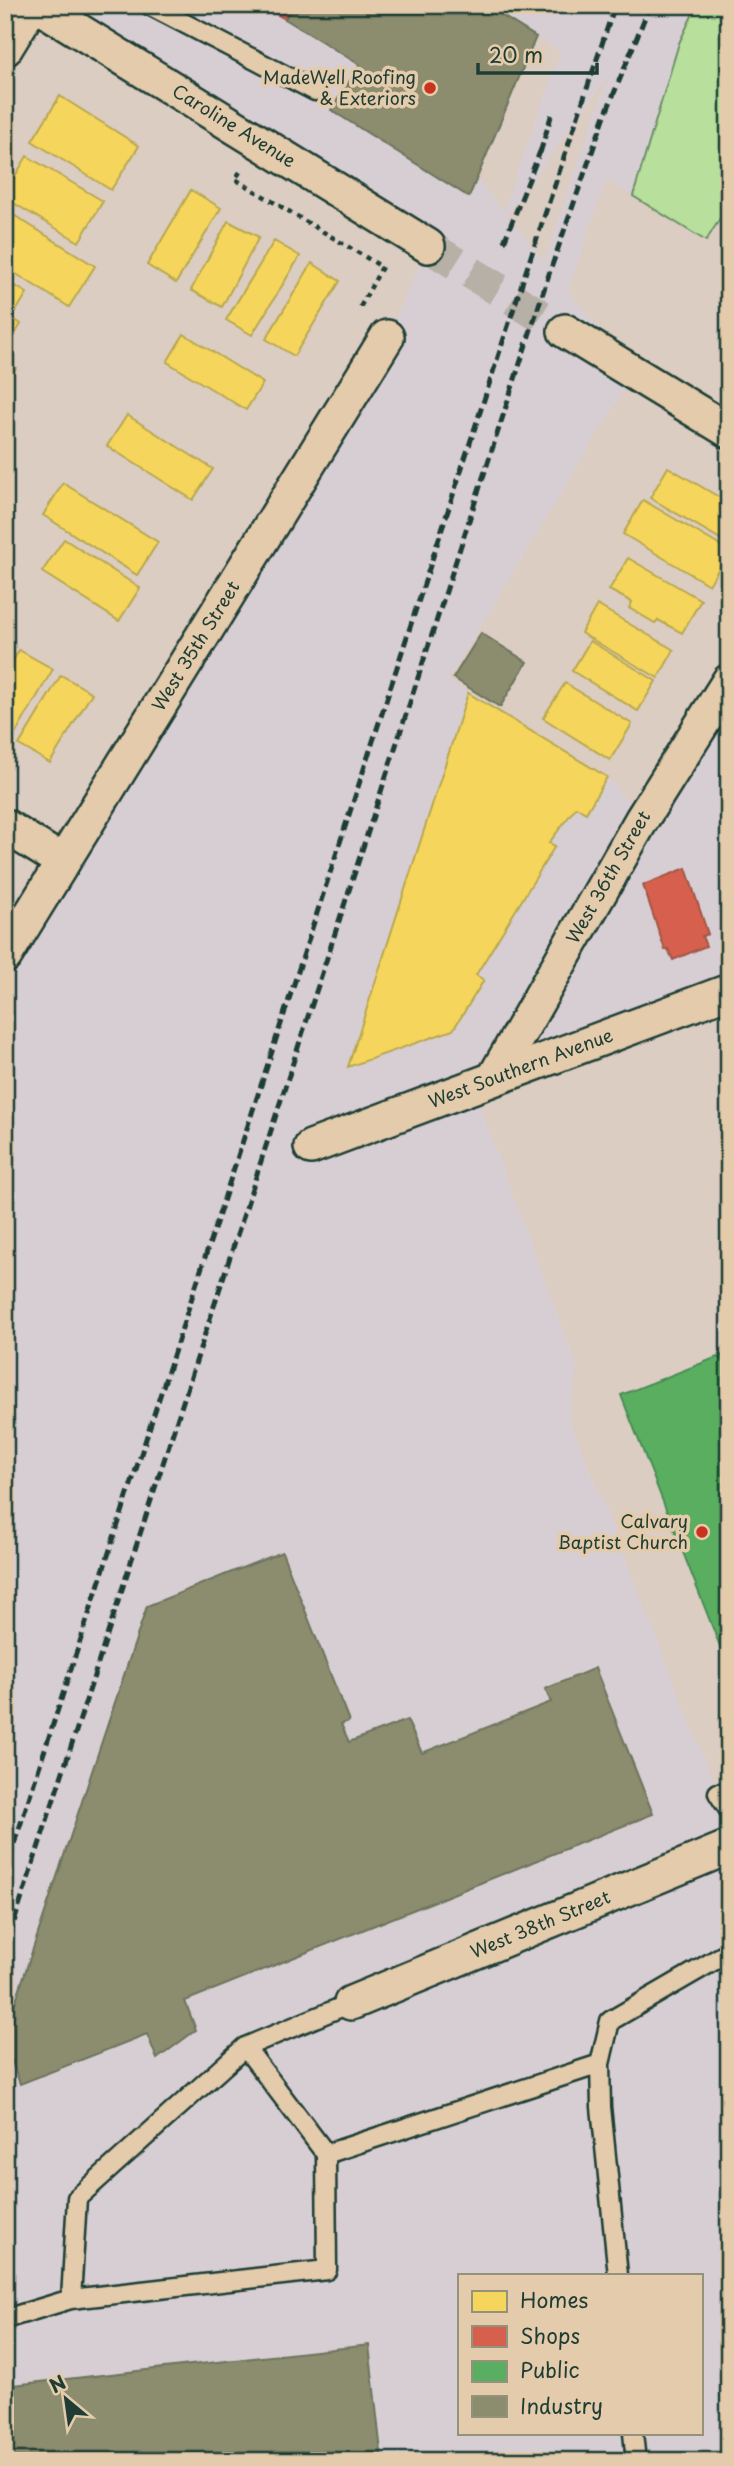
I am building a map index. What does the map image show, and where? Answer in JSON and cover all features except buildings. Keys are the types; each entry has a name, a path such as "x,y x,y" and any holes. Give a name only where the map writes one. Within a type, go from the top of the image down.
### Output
{"street":[{"path":"5,48 32,5"},
{"name":"Caroline Avenue","path":"37,5 429,246"},
{"path":"565,331 729,431"},
{"name":"West 35th Street","path":"5,956 387,337"},
{"name":"West 36th Street","path":"494,1079 642,818 729,681"},
{"path":"5,826 63,862"},
{"name":"West Southern Avenue","path":"312,1147 729,991"},
{"name":"West 38th Street","path":"351,2003 729,1847"}],"lane":[{"path":"149,5 315,91"},
{"path":"718,1793 729,1810"},
{"path":"618,2274 601,2107 600,2064 610,2021 729,1952"},
{"path":"71,2300 77,2198 245,2047 351,2003"},
{"path":"5,2319 71,2300 327,2270 326,2154 245,2047"},
{"path":"326,2154 600,2064"},
{"path":"633,2434 636,2461"}],"path":[{"path":"258,193 382,267 355,317 387,337"}],"shaded area":[{"path":"37,5 337,5 503,211 561,52 485,5 697,5 679,43 633,196 606,180 568,291 634,373 448,680 607,777 642,818 729,681 729,991 472,1087 577,1366 569,1417 718,1793 729,1810 729,2461 5,2461 5,956 387,337 428,246","holes":["610,74 545,262 507,215"]}],"green space":[{"path":"697,5 729,5 729,204 706,241 633,196 679,43"}],"tunnel":[{"path":"428,246 565,331"}],"railway":[{"path":"5,1872 615,5"},
{"path":"5,1950 550,271 604,118 650,5"},
{"path":"540,153 552,113"},
{"path":"504,242 543,144"}],"place":[{"name":"MadeWell Roofing & Exteriors","path":"430,88"},
{"name":"Calvary Baptist Church","path":"702,1532"}]}
